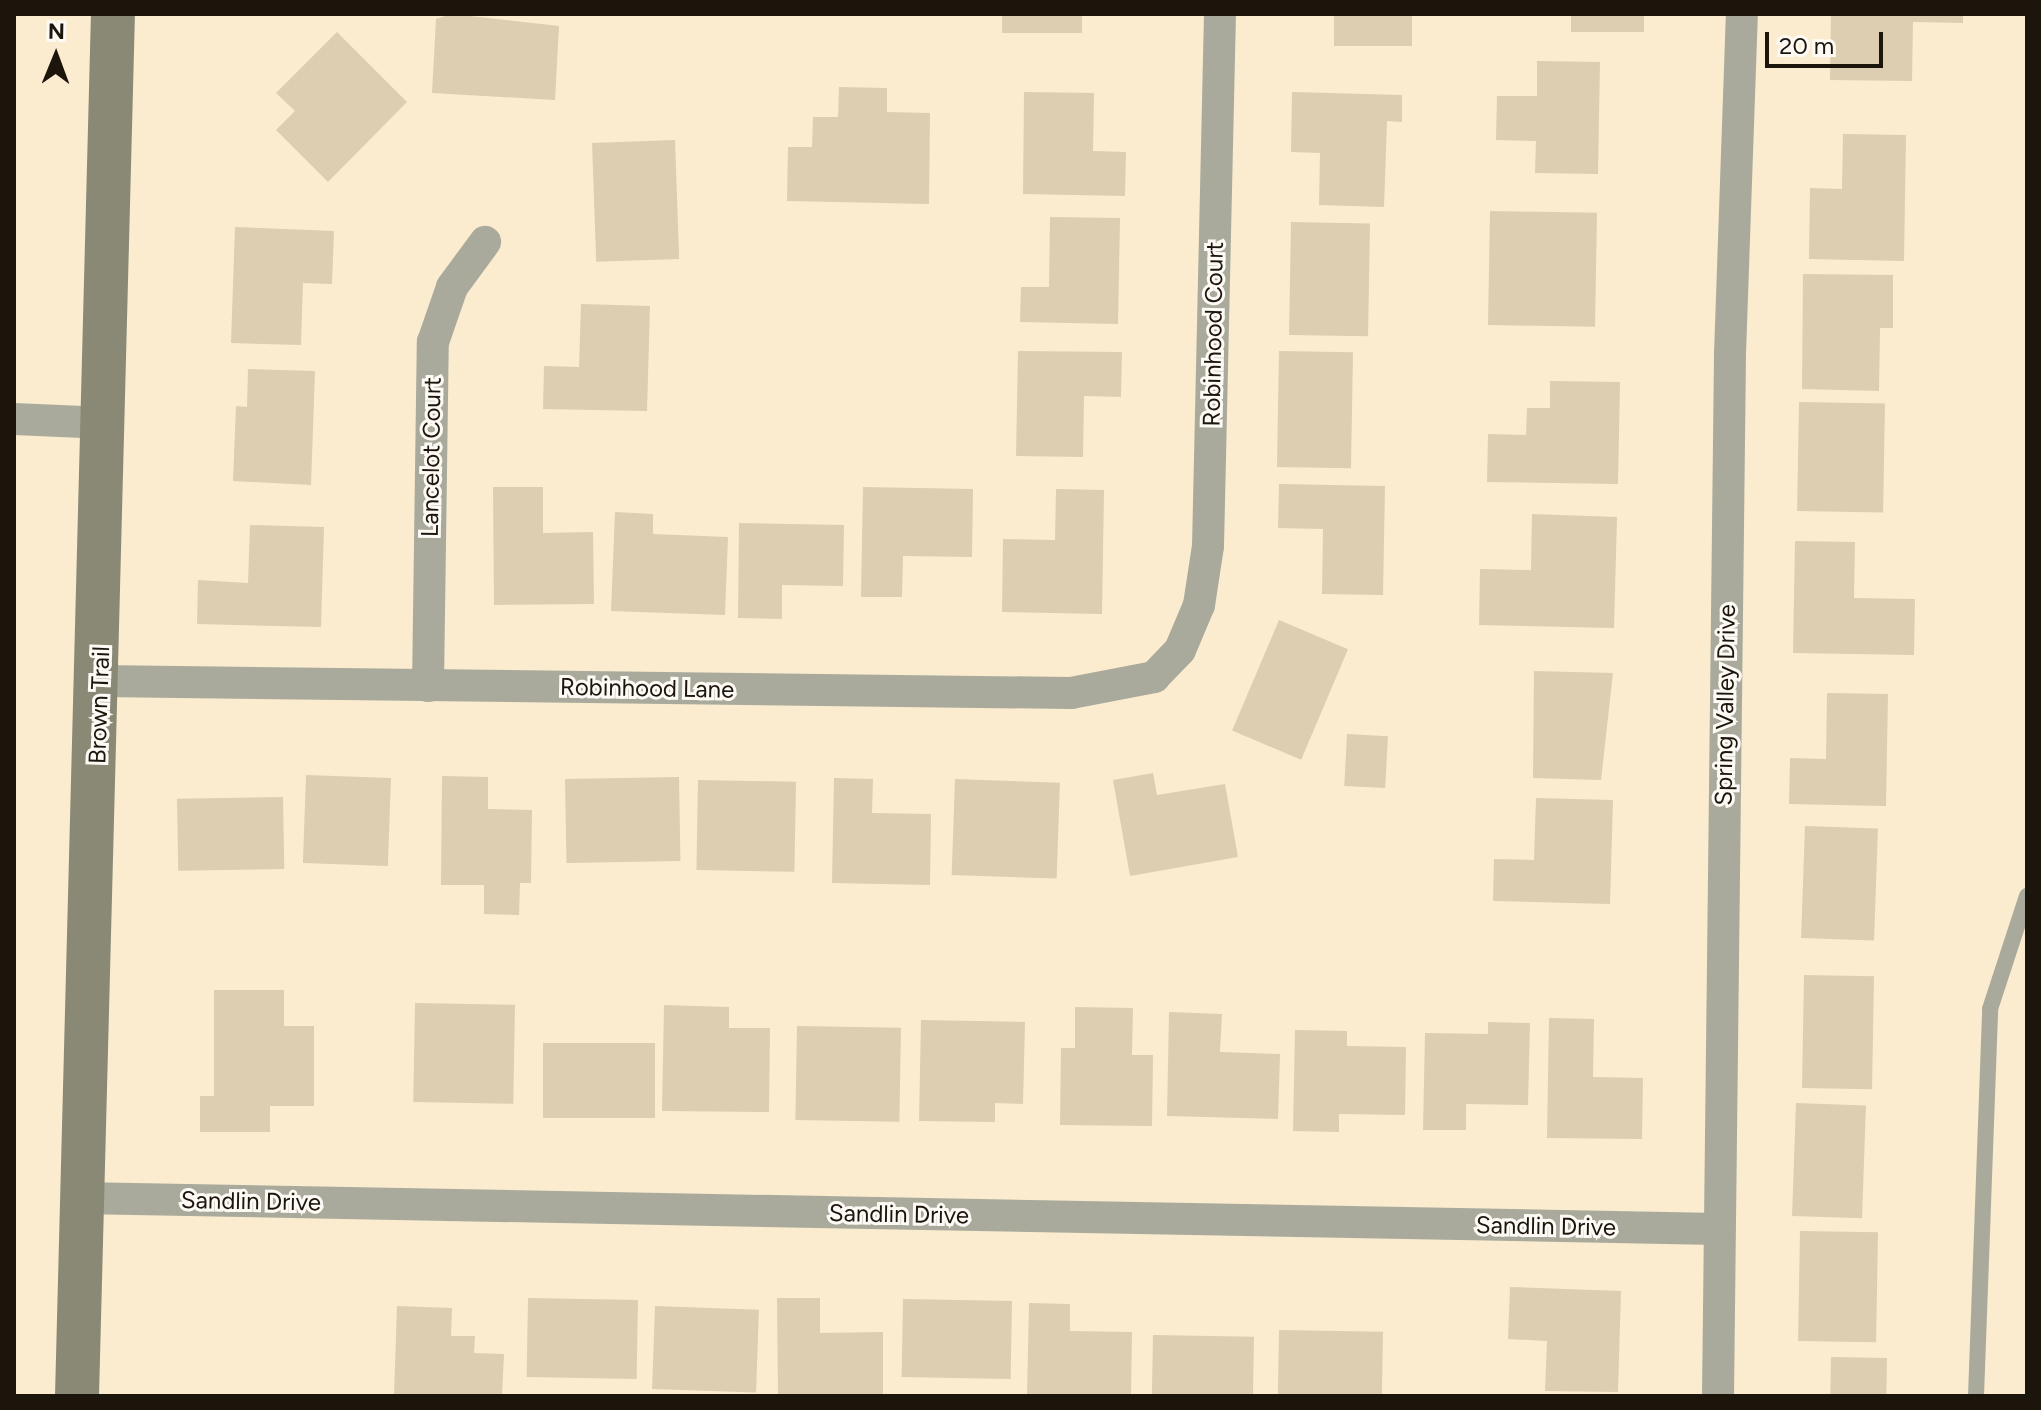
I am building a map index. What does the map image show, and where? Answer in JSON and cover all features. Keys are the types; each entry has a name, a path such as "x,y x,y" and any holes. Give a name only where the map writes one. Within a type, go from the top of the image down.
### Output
{"street":[{"name":"Brown Trail","path":"77,1396 79,1198 100,681 113,14"},
{"name":"Robinhood Court","path":"1180,650 1199,605 1208,546 1220,14"},
{"name":"Spring Valley Drive","path":"1718,1396 1730,354 1742,14"},
{"name":"Lancelot Court","path":"428,686 433,342 452,287 485,242"},
{"path":"14,419 106,423"},
{"name":"Robinhood Lane","path":"100,681 1071,693 1154,677 1180,650"},
{"name":"Sandlin Drive","path":"79,1198 1718,1229"}],"lane":[{"path":"1976,1396 1990,1009 2027,896"}],"building":[{"path":"452,14 559,26 555,100 432,93 436,19"},
{"path":"1002,14 1082,14 1082,33 1002,33"},
{"path":"1334,14 1412,14 1412,46 1334,46"},
{"path":"1571,14 1644,14 1644,32 1571,32"},
{"path":"1831,14 1963,14 1963,23 1913,22 1912,81 1830,80"},
{"path":"337,32 407,102 328,182 276,130 295,111 276,93"},
{"path":"1537,61 1600,62 1598,174 1535,173 1536,141 1496,140 1497,96 1537,96"},
{"path":"839,87 887,88 887,112 930,113 929,204 787,201 788,147 812,147 813,117 838,117"},
{"path":"1024,92 1094,93 1093,151 1126,152 1125,196 1023,194"},
{"path":"1292,92 1402,95 1402,122 1387,121 1384,207 1319,205 1320,153 1291,152"},
{"path":"1843,134 1906,135 1904,261 1809,259 1810,188 1842,189"},
{"path":"675,140 679,259 596,262 592,143"},
{"path":"1490,211 1597,213 1595,327 1488,325"},
{"path":"1050,217 1120,218 1118,324 1020,322 1021,287 1049,287"},
{"path":"1291,222 1370,223 1368,336 1289,335"},
{"path":"235,227 334,231 332,284 303,283 301,345 231,343"},
{"path":"1803,274 1893,275 1893,328 1880,328 1879,391 1802,389"},
{"path":"581,304 650,306 647,411 543,409 544,366 579,367"},
{"path":"1018,351 1122,352 1121,397 1084,396 1083,457 1016,456"},
{"path":"1279,351 1353,352 1351,468 1277,467"},
{"path":"248,369 315,371 311,485 233,481 236,406 247,407"},
{"path":"1550,381 1620,382 1618,484 1487,482 1488,434 1526,435 1527,408 1550,408"},
{"path":"1799,402 1885,404 1883,512 1797,511"},
{"path":"1279,484 1385,486 1383,595 1322,594 1323,529 1278,528"},
{"path":"493,487 543,487 543,533 593,532 594,604 494,605"},
{"path":"863,487 973,489 972,557 903,556 902,597 861,597"},
{"path":"1056,489 1104,490 1102,614 1002,612 1003,539 1055,540"},
{"path":"615,512 653,514 653,534 728,537 725,615 611,611"},
{"path":"1532,514 1617,517 1614,628 1479,625 1480,569 1531,570"},
{"path":"739,523 844,525 843,586 782,585 782,619 738,618"},
{"path":"250,525 324,527 321,627 197,624 198,580 248,583"},
{"path":"1795,541 1855,542 1854,598 1915,599 1914,655 1793,653"},
{"path":"1279,620 1348,649 1301,760 1232,730"},
{"path":"1534,671 1613,673 1601,780 1533,778"},
{"path":"1827,693 1888,694 1886,806 1789,804 1790,758 1826,759"},
{"path":"1347,734 1388,736 1385,788 1344,786"},
{"path":"1153,773 1157,795 1225,784 1238,857 1130,876 1113,780"},
{"path":"306,775 391,778 388,866 303,863"},
{"path":"442,776 488,777 488,809 532,810 531,883 520,883 519,915 484,914 484,885 441,885"},
{"path":"679,777 680,861 566,863 565,779"},
{"path":"834,778 873,779 872,813 931,814 930,885 832,883"},
{"path":"955,779 1060,783 1057,879 952,875"},
{"path":"698,780 796,782 794,872 696,870"},
{"path":"283,797 284,869 178,871 177,799"},
{"path":"1536,798 1613,800 1610,904 1493,901 1494,859 1534,860"},
{"path":"1805,826 1878,829 1874,940 1801,938"},
{"path":"1804,975 1874,976 1872,1089 1802,1088"},
{"path":"214,990 284,990 284,1026 314,1026 314,1106 270,1106 270,1132 200,1132 200,1096 214,1096"},
{"path":"415,1003 515,1005 513,1104 413,1102"},
{"path":"664,1005 729,1007 729,1028 770,1028 769,1112 662,1111"},
{"path":"1075,1007 1133,1008 1132,1055 1153,1055 1152,1126 1060,1125 1061,1048 1075,1048"},
{"path":"1169,1012 1222,1014 1220,1052 1280,1054 1278,1119 1167,1116"},
{"path":"1549,1018 1594,1019 1593,1077 1643,1078 1642,1139 1547,1138"},
{"path":"921,1020 1025,1022 1023,1104 995,1103 995,1122 919,1121"},
{"path":"1488,1022 1530,1023 1528,1105 1466,1104 1466,1130 1423,1130 1425,1033 1488,1034"},
{"path":"797,1026 901,1028 899,1122 795,1120"},
{"path":"1295,1030 1347,1031 1347,1046 1406,1047 1405,1115 1339,1114 1339,1132 1293,1131"},
{"path":"543,1043 655,1043 655,1118 543,1118"},
{"path":"1796,1103 1866,1105 1862,1218 1792,1216"},
{"path":"1800,1231 1878,1232 1876,1342 1798,1341"},
{"path":"1510,1287 1621,1291 1618,1392 1545,1391 1547,1341 1508,1339"},
{"path":"528,1298 638,1300 637,1379 527,1377"},
{"path":"777,1298 820,1298 820,1333 883,1332 883,1396 778,1396"},
{"path":"903,1299 1012,1301 1011,1379 902,1377"},
{"path":"1029,1303 1070,1304 1070,1331 1132,1332 1131,1396 1027,1396"},
{"path":"397,1306 452,1308 451,1336 475,1336 474,1353 504,1354 502,1396 394,1396"},
{"path":"655,1306 759,1310 756,1393 652,1389"},
{"path":"1279,1330 1383,1332 1382,1396 1278,1396"},
{"path":"1153,1335 1254,1337 1253,1396 1152,1396"},
{"path":"1831,1357 1887,1358 1886,1396 1830,1396"}]}
